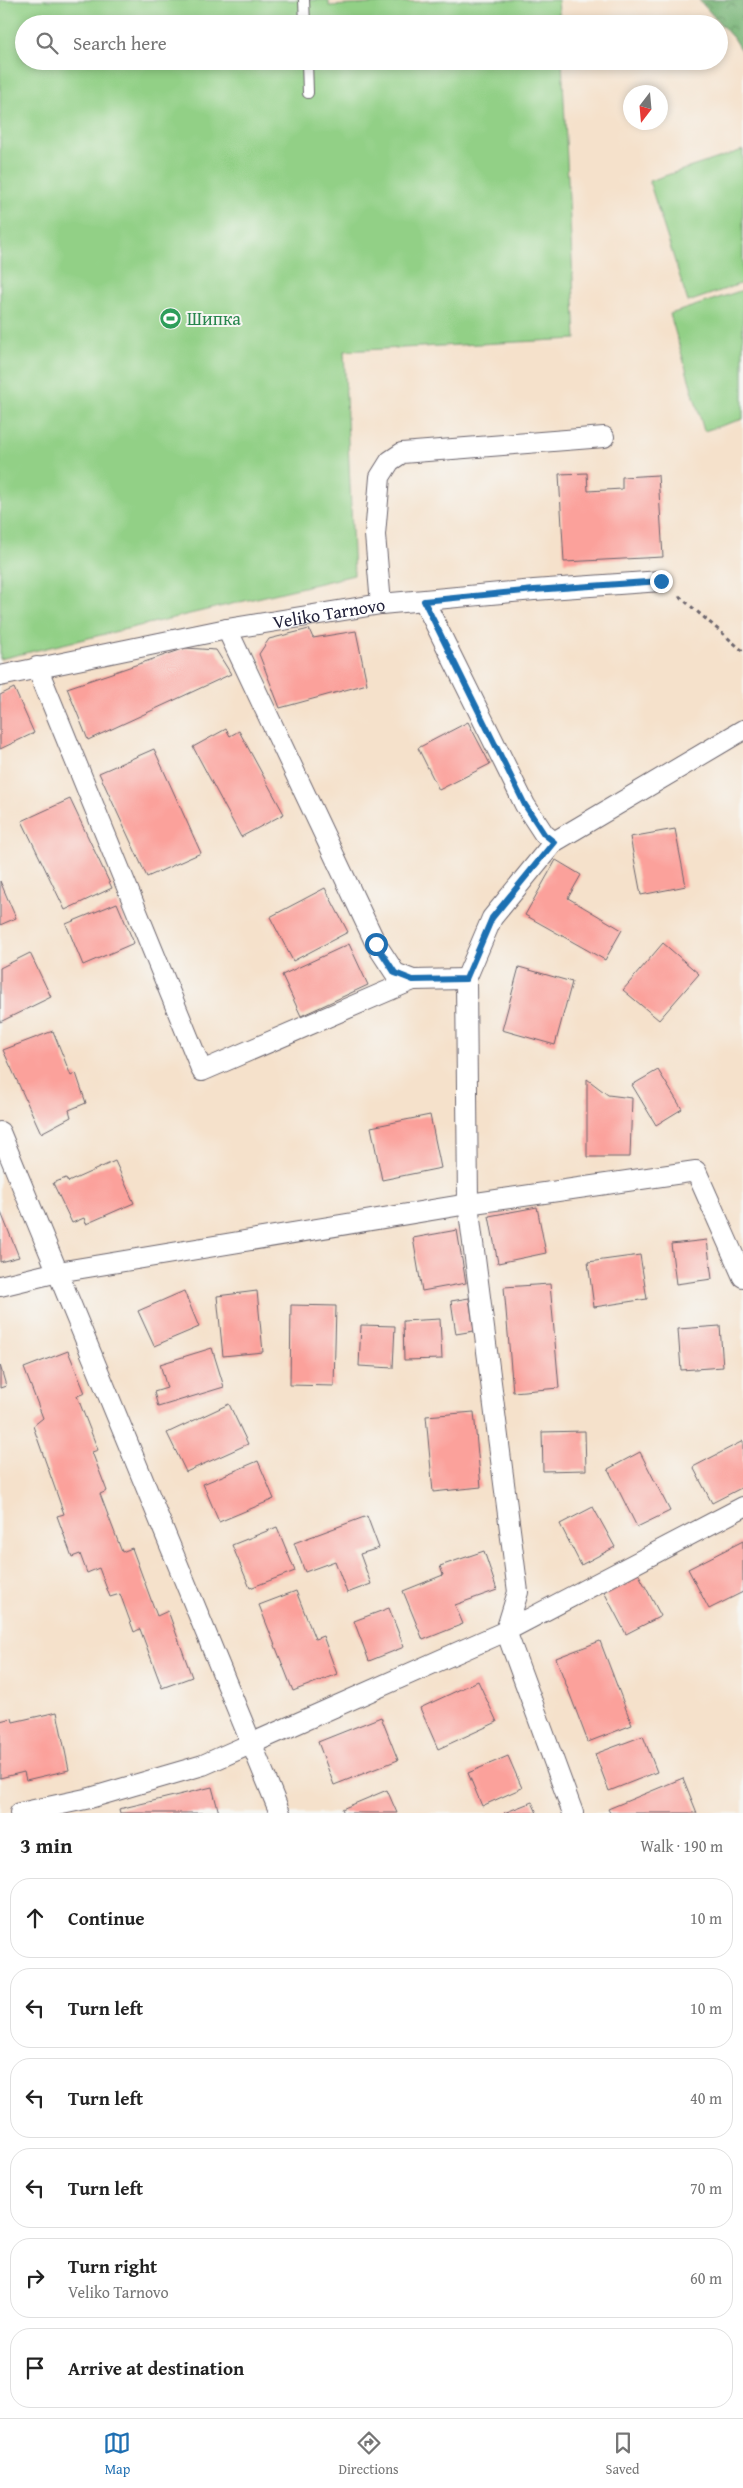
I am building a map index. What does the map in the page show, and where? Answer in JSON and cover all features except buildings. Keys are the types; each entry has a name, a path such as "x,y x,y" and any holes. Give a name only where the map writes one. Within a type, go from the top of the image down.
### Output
{"street":[{"path":"381,604 375,535 380,477 390,460 402,453 604,437"},
{"name":"Veliko Tarnovo","path":"0,676 227,629 381,604 661,581"},
{"path":"424,601 525,805 544,834 554,842"},
{"path":"227,629 376,944 395,973 413,980"},
{"path":"37,667 202,1071 413,980 466,979"},
{"path":"573,1813 506,1631 518,1592 468,1204 466,979 492,918 554,842 743,730"},
{"path":"0,1132 280,1813"},
{"path":"0,1286 58,1272 468,1204 696,1171 743,1277"},
{"path":"20,1813 90,1798 203,1765 506,1631 743,1507"}],"lane":[{"path":"304,0 305,15"},
{"path":"307,70 308,93"}],"path":[{"path":"661,581 743,651"}],"green space":[{"name":"Шипка","path":"0,0 329,0 329,6 449,0 558,0 559,15 15,15 15,70 562,70 576,339 344,351 354,575 0,659"},
{"path":"699,0 743,0 743,54 728,32 728,15 712,15"},
{"path":"743,150 743,283 688,302 649,181"},
{"path":"743,290 743,419 704,431 670,314"}],"place":[{"name":"Шипка","path":"171,318"}],"route":[{"path":"376,944 395,973 413,980 466,979 492,918 554,842 544,834 525,805 424,601 534,590 661,581"}]}
